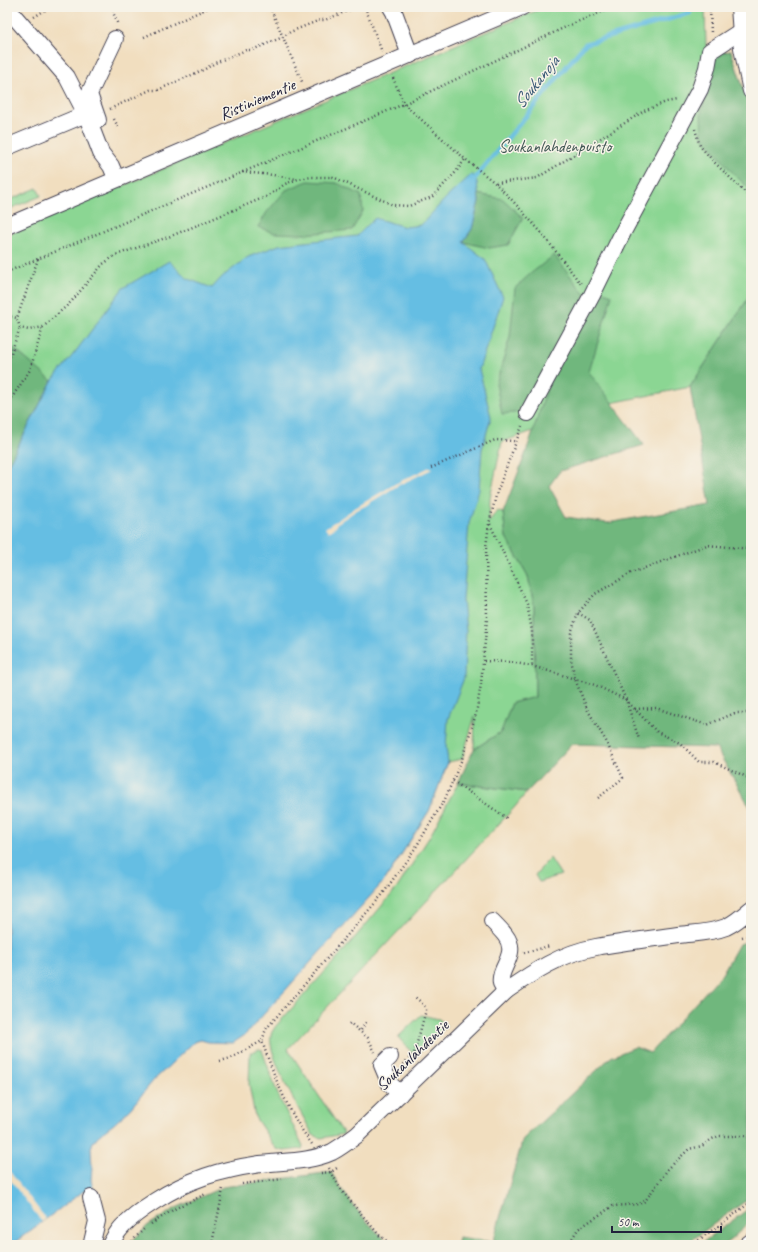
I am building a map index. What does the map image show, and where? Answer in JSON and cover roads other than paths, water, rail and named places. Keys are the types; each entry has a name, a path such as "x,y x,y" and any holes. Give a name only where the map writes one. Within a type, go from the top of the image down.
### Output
{"street":[{"path":"391,7 410,56"},
{"name":"Ristiniementie","path":"7,226 113,172 410,56 522,7"},
{"path":"740,7 742,48 751,91"},
{"path":"7,8 67,77 86,114 102,153 113,172"},
{"path":"528,413 700,89 707,68 710,51 741,32"},
{"path":"113,172 107,148 89,94 117,34"},
{"path":"7,147 86,114"},
{"name":"Soukanlahdentie","path":"110,1245 122,1226 138,1212 169,1192 204,1176 227,1170 280,1161 309,1158 332,1152 357,1135 506,991 524,978 548,964 570,954 595,947 726,927 751,909"},
{"path":"492,921 506,935 509,944 510,954 501,982 506,991"},
{"path":"386,1061 390,1084 400,1094"},
{"path":"91,1198 97,1221 92,1242"},
{"path":"747,1245 751,1242"}],"water":[{"path":"472,174 477,182 479,201 472,229 463,242 485,259 503,297 479,369 491,417 482,449 479,490 469,523 463,600 466,631 464,678 448,719 446,747 448,762 429,811 385,880 245,1035 233,1043 208,1042 201,1040 194,1042 153,1081 130,1109 98,1136 93,1142 91,1148 91,1180 95,1197 88,1199 85,1190 11,1245 7,1245 7,467 52,381 123,288 169,261 188,279 212,288 222,277 248,257 279,245 357,236 375,218 405,227 421,225 445,199"}],"waterway":[{"name":"Soukanoja","path":"472,182 585,44 690,13"}],"park label":[{"name":"Soukanlahdenpuisto","path":"555,146"}]}
